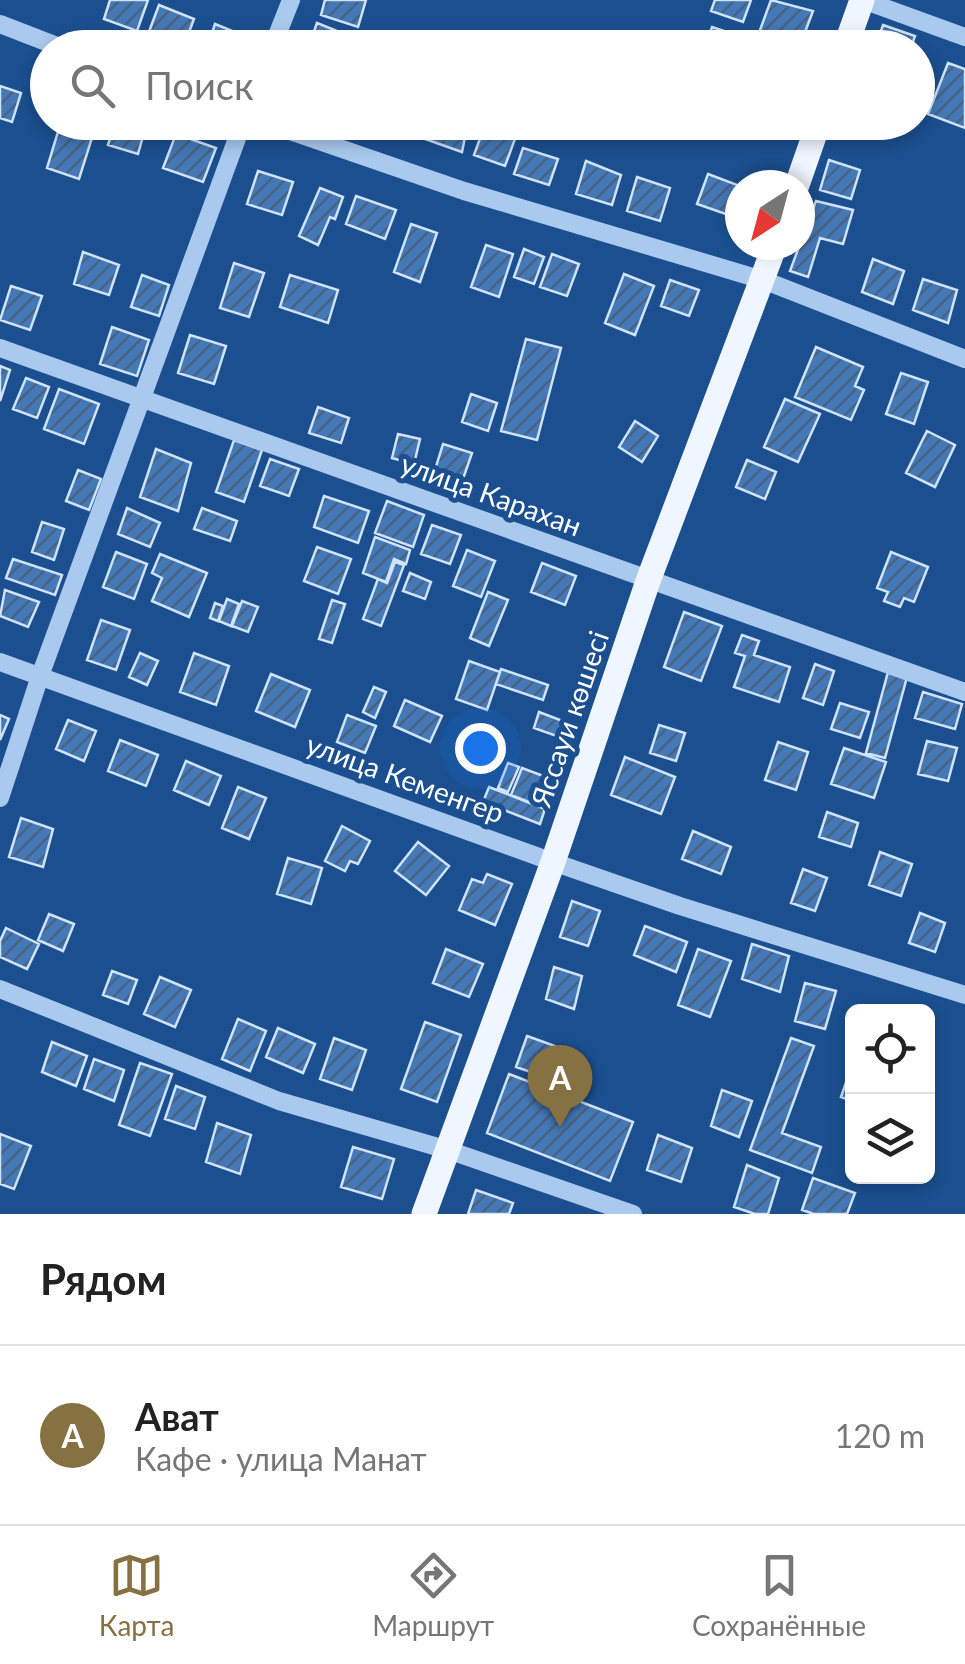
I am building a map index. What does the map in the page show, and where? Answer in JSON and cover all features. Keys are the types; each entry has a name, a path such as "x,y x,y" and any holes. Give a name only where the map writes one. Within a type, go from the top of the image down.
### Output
{"main road":[{"path":"851,30 862,0"},
{"path":"801,170 812,140"},
{"name":"Яссауи көшесі","path":"424,1214 553,862 648,582 770,260"}],"street":[{"path":"279,30 291,0"},
{"path":"862,0 965,37"},
{"path":"0,24 30,36"},
{"path":"0,798 40,676 236,140"},
{"path":"317,140 464,190 763,280 965,359"},
{"name":"улица Карахан","path":"0,348 965,692"},
{"name":"улица Кеменгер","path":"0,662 553,862 965,995"},
{"path":"0,989 278,1101 448,1150 633,1214"}],"building":[{"path":"110,0 148,0 137,30 104,19"},
{"path":"325,0 366,0 358,27 321,15"},
{"path":"715,0 751,0 743,22 711,11"},
{"path":"771,0 813,11 806,30 760,30"},
{"path":"159,5 194,19 190,30 150,30"},
{"path":"317,23 334,30 314,30"},
{"path":"948,63 965,69 965,128 935,117 935,96"},
{"path":"0,86 21,93 12,122 0,118"},
{"path":"56,140 91,140 79,179 47,168"},
{"path":"110,140 142,140 138,154 108,145"},
{"path":"174,140 193,140 216,148 203,182 163,168"},
{"path":"428,140 464,140 462,152"},
{"path":"479,140 515,140 505,166 474,155"},
{"path":"523,148 558,159 549,185 514,174"},
{"path":"829,160 860,170 851,199 820,190"},
{"path":"586,161 621,175 612,205 576,194"},
{"path":"258,171 293,182 282,215 247,204"},
{"path":"708,174 725,180 725,214 697,204"},
{"path":"637,177 670,188 660,221 627,211"},
{"path":"320,188 343,197 335,219 330,217 318,245 299,236"},
{"path":"356,196 396,210 385,239 346,224"},
{"path":"815,204 853,210 843,244 820,238 815,254"},
{"path":"411,224 437,233 420,282 394,272"},
{"path":"486,245 513,254 499,297 471,287"},
{"path":"524,249 544,257 534,284 514,277"},
{"path":"83,252 119,265 109,295 74,284"},
{"path":"552,254 579,264 567,296 540,287"},
{"path":"873,259 904,271 893,304 862,292"},
{"path":"794,260 813,260 808,277 790,271"},
{"path":"234,263 264,273 249,317 220,308"},
{"path":"624,274 654,286 635,335 605,323"},
{"path":"142,275 169,285 159,316 131,307"},
{"path":"290,275 338,290 328,323 280,307"},
{"path":"923,279 957,290 948,323 913,310"},
{"path":"670,280 699,290 689,316 661,306"},
{"path":"11,286 42,296 30,330 0,320"},
{"path":"112,327 149,340 137,376 100,364"},
{"path":"190,335 226,346 214,384 178,373"},
{"path":"526,339 561,348 537,440 501,431"},
{"path":"816,347 863,367 855,386 864,390 851,420 795,397"},
{"path":"0,366 10,370 0,401"},
{"path":"901,373 928,382 914,424 886,414"},
{"path":"26,378 49,387 37,418 13,409"},
{"path":"59,389 99,404 84,444 44,429"},
{"path":"471,394 497,403 488,431 462,422"},
{"path":"785,399 820,414 798,462 764,447"},
{"path":"318,407 349,418 341,443 309,433"},
{"path":"635,421 658,436 642,462 619,447"},
{"path":"927,431 955,445 935,487 906,473"},
{"path":"398,434 420,439 414,464 392,458"},
{"path":"234,440 262,450 244,502 216,492"},
{"path":"443,444 472,453 463,479 435,470"},
{"path":"156,449 191,463 178,511 140,497"},
{"path":"270,459 299,469 289,496 260,486"},
{"path":"747,460 776,472 765,499 736,487"},
{"path":"78,470 101,479 89,510 66,501"},
{"path":"324,496 369,511 358,543 314,527"},
{"path":"387,501 424,515 413,547 375,533"},
{"path":"127,508 160,523 150,547 118,534"},
{"path":"202,508 237,521 230,541 194,529"},
{"path":"42,522 64,529 54,560 32,552"},
{"path":"432,525 461,535 450,564 421,554"},
{"path":"375,537 410,550 406,564 394,559 386,582 363,573"},
{"path":"317,547 351,559 338,594 304,581"},
{"path":"467,550 495,561 481,597 453,586"},
{"path":"116,552 147,564 134,599 103,587"},
{"path":"891,552 928,567 914,602 904,598 900,607 884,601 888,592 877,588"},
{"path":"160,554 207,573 189,617 152,601 162,578 152,573"},
{"path":"13,559 62,575 55,595 6,578"},
{"path":"395,562 404,565 381,626 363,619 378,579 387,583"},
{"path":"542,563 576,576 565,605 531,592"},
{"path":"410,573 431,582 425,599 403,591"},
{"path":"5,590 39,602 28,627 0,616"},
{"path":"488,592 508,600 489,646 470,638"},
{"path":"227,599 239,604 231,626 219,621"},
{"path":"332,600 345,604 332,643 319,639"},
{"path":"242,601 258,607 248,632 232,626"},
{"path":"215,603 223,606 218,621 210,618"},
{"path":"684,612 722,626 701,681 664,667"},
{"path":"101,620 130,630 116,670 87,660"},
{"path":"742,635 759,641 754,655 790,667 779,702 734,687 745,656 735,653"},
{"path":"140,653 158,661 147,685 129,677"},
{"path":"194,653 229,666 216,705 180,692"},
{"path":"469,661 500,672 487,710 456,699"},
{"path":"815,664 834,671 823,705 803,698"},
{"path":"501,669 548,685 543,700 496,684"},
{"path":"888,672 907,677 885,758 866,753"},
{"path":"271,674 310,690 295,727 256,711"},
{"path":"374,687 386,692 375,718 363,712"},
{"path":"923,692 962,704 955,729 915,718"},
{"path":"405,700 442,716 430,742 394,726"},
{"path":"840,703 869,712 860,738 831,729"},
{"path":"539,712 568,723 562,738 534,728"},
{"path":"0,715 9,719 0,740"},
{"path":"347,715 376,726 365,753 337,742"},
{"path":"68,720 96,731 84,761 56,749"},
{"path":"659,725 685,733 676,761 650,753"},
{"path":"120,740 158,755 146,786 108,771"},
{"path":"927,741 957,748 948,781 918,774"},
{"path":"778,742 808,752 796,790 765,780"},
{"path":"557,745 571,750 561,775 547,769"},
{"path":"844,748 886,762 874,798 831,784"},
{"path":"625,757 675,777 661,814 611,795"},
{"path":"186,761 221,776 209,805 174,790"},
{"path":"508,763 519,767 508,792 498,788"},
{"path":"522,768 554,780 544,808 511,795"},
{"path":"238,787 266,798 249,839 222,828"},
{"path":"489,787 545,809 540,824 483,802"},
{"path":"827,812 858,823 851,847 819,837"},
{"path":"21,818 53,829 43,867 9,857"},
{"path":"342,826 370,841 358,864 350,861 345,871 325,861"},
{"path":"693,831 731,847 721,874 682,859"},
{"path":"418,842 449,866 426,895 395,871"},
{"path":"880,852 912,864 901,896 869,885"},
{"path":"288,858 322,868 311,904 277,894"},
{"path":"803,869 827,878 815,911 791,903"},
{"path":"487,874 512,884 495,925 459,910 472,879 483,883"},
{"path":"572,901 600,911 588,946 560,937"},
{"path":"920,913 945,923 935,952 909,943"},
{"path":"49,914 74,924 63,951 38,940"},
{"path":"645,926 687,942 676,972 634,955"},
{"path":"6,928 39,944 27,969 0,957 0,941"},
{"path":"752,944 789,956 780,992 742,979"},
{"path":"446,949 483,964 469,997 433,983"},
{"path":"698,949 731,961 710,1017 678,1005"},
{"path":"554,967 582,976 574,1009 546,999"},
{"path":"112,971 137,980 128,1004 103,995"},
{"path":"160,977 191,990 175,1027 144,1014"},
{"path":"805,983 836,991 825,1029 795,1021"},
{"path":"238,1019 266,1031 250,1071 222,1059"},
{"path":"425,1022 461,1035 437,1102 401,1089"},
{"path":"278,1028 315,1044 303,1073 266,1057"},
{"path":"527,1036 555,1046 548,1078 516,1067"},
{"path":"334,1038 366,1050 352,1090 320,1079"},
{"path":"791,1038 814,1046 782,1133 821,1147 812,1173 750,1150"},
{"path":"52,1042 87,1056 76,1086 42,1072"},
{"path":"94,1059 124,1070 114,1101 84,1089"},
{"path":"140,1063 172,1074 150,1136 119,1125"},
{"path":"509,1074 633,1122 610,1181 487,1133"},
{"path":"176,1086 205,1097 195,1129 165,1119"},
{"path":"722,1090 752,1101 739,1137 711,1126"},
{"path":"217,1123 251,1135 240,1174 206,1162"},
{"path":"0,1134 31,1146 14,1189 0,1184"},
{"path":"658,1135 692,1148 681,1182 647,1170"},
{"path":"353,1147 394,1159 382,1199 341,1187"},
{"path":"747,1165 779,1178 768,1214 734,1207"},
{"path":"813,1178 855,1193 847,1214 802,1210"},
{"path":"476,1190 513,1203 509,1214 468,1214"}],"place":[{"name":"Ават","path":"560,1127"}]}
